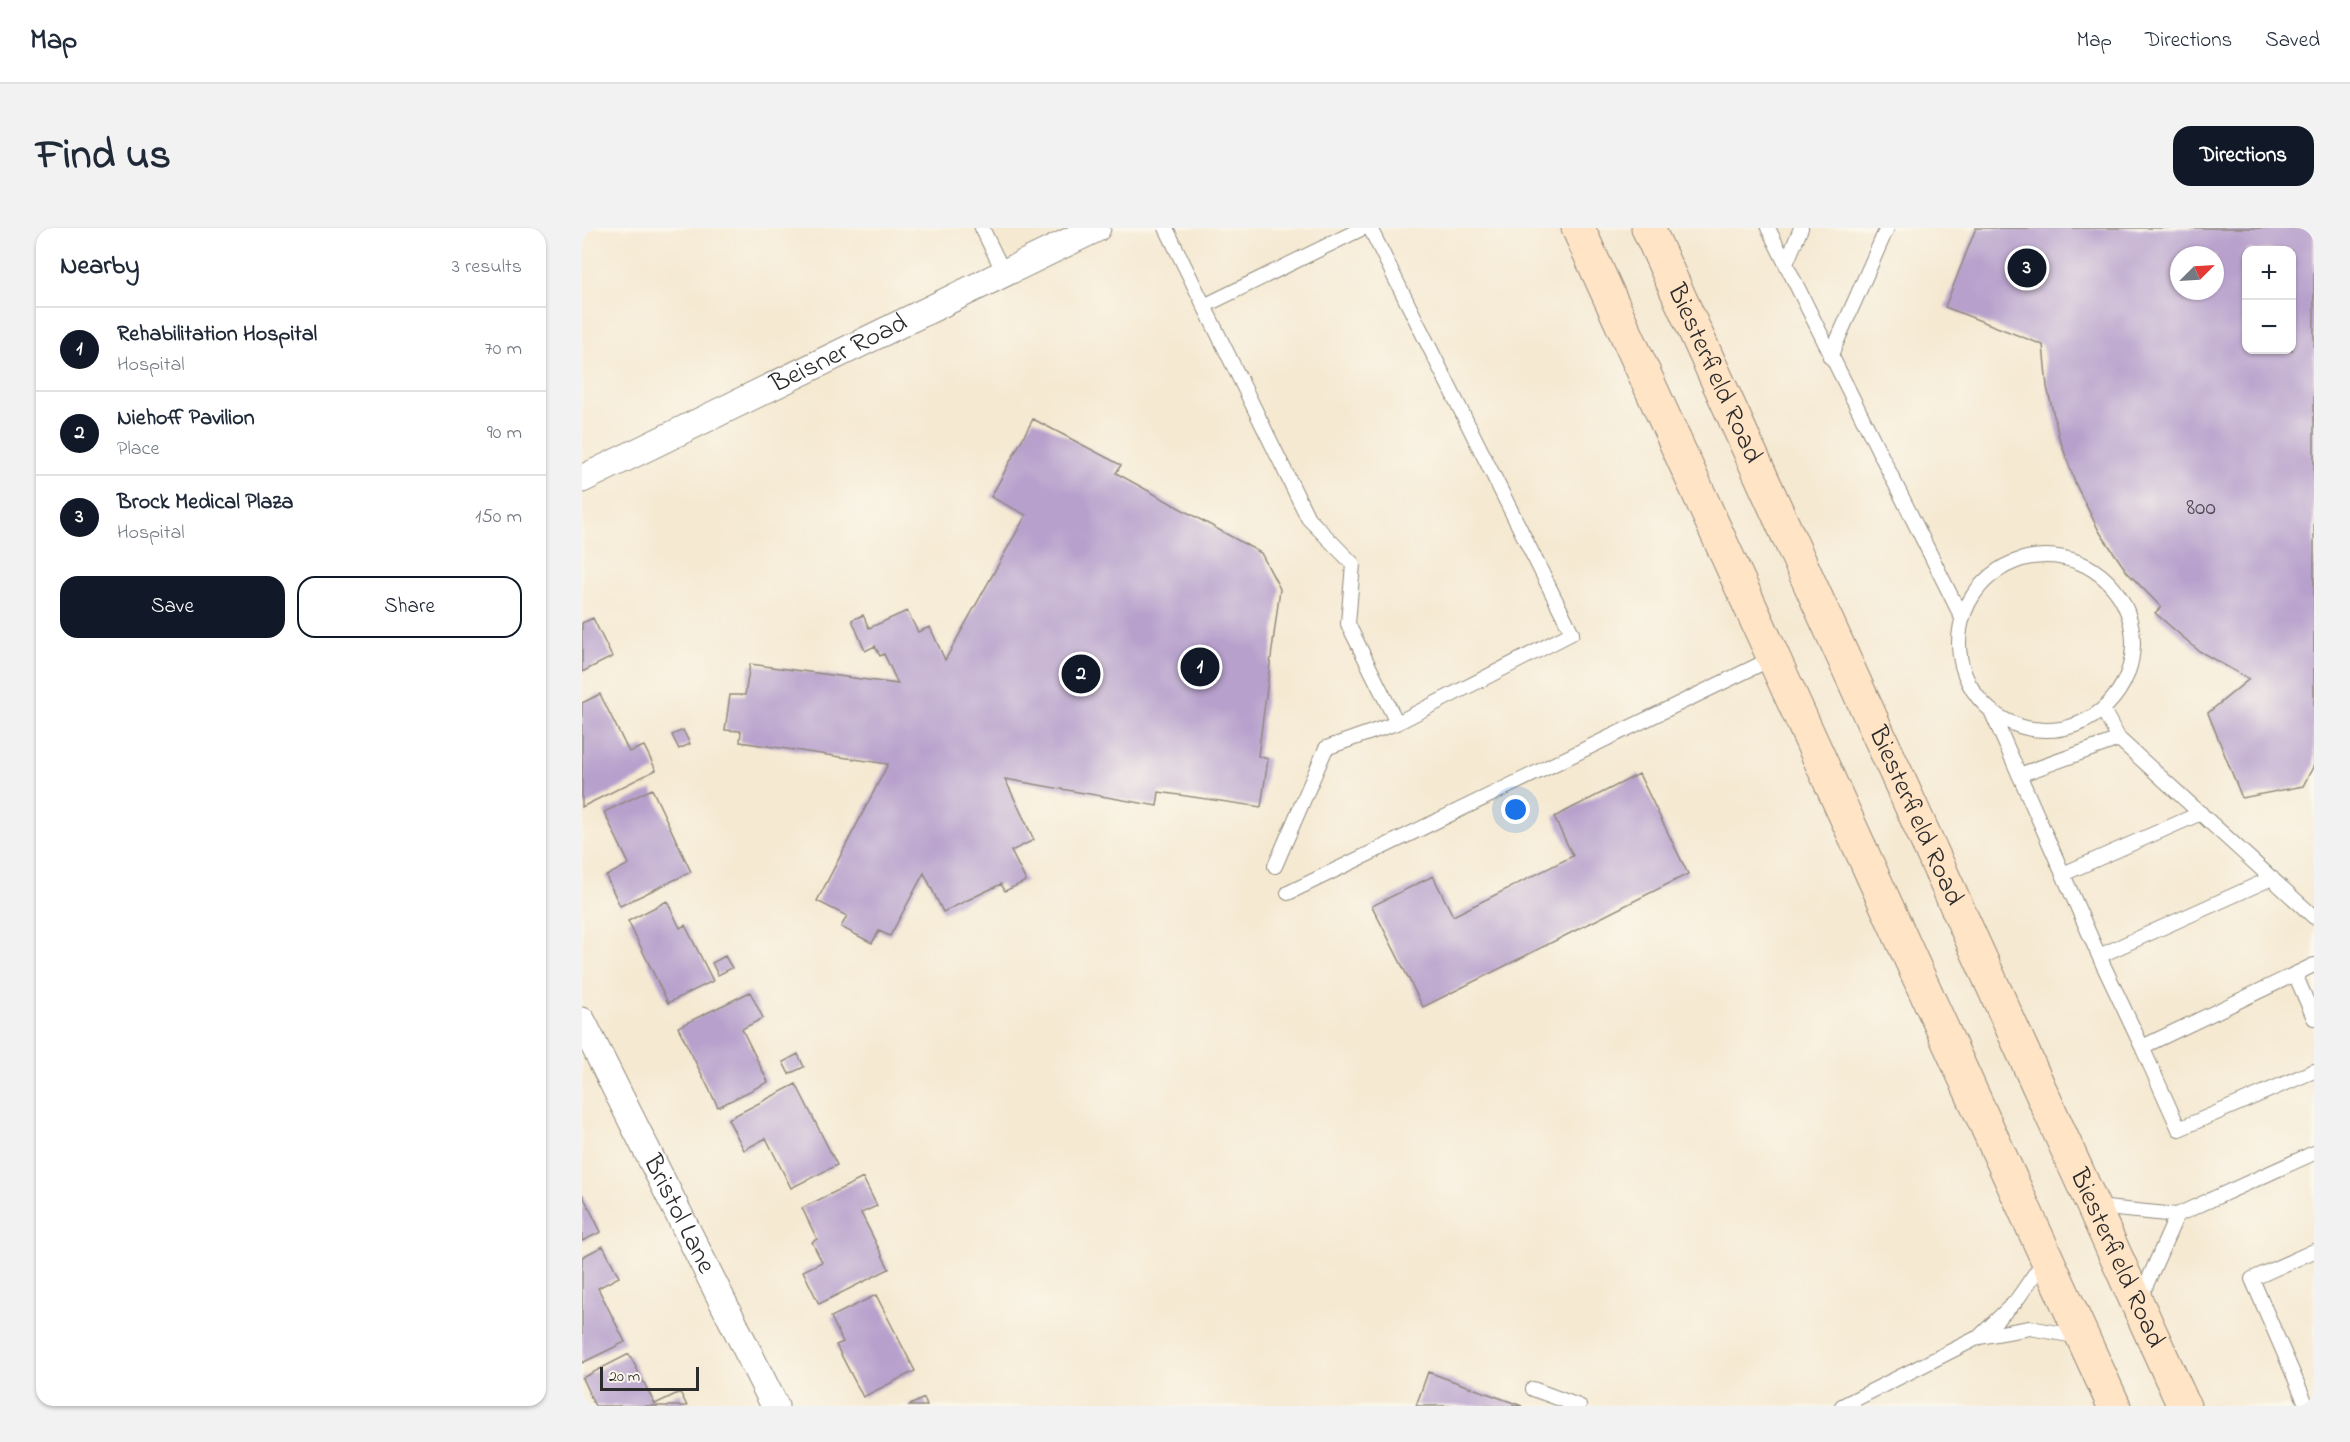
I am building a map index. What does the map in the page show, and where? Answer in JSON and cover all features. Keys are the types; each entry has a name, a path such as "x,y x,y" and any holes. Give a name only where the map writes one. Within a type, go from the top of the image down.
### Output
{"main road":[{"path":"1578,228 2114,1406"},
{"name":"Biesterfield Road","path":"1648,228 2184,1406"}],"street":[{"name":"Beisner Road","path":"582,478 1096,228"},
{"name":"Bristol Lane","path":"582,1021 775,1406"}],"lane":[{"path":"982,228 1004,273"},
{"path":"1166,228 1308,518 1353,564 1348,624 1397,723"},
{"path":"1204,306 1363,228"},
{"path":"1275,866 1326,748 1397,723 1572,633 1370,228"},
{"path":"1768,228 1830,357 1962,618"},
{"path":"1786,264 1801,228"},
{"path":"1830,357 1887,228"},
{"path":"1992,713 2019,726 2049,731 2078,725 2103,710 2122,687 2132,660 2132,630 2123,602 2105,579 2080,562 2052,556 2022,559 1996,571 1975,592 1962,618 1958,644 1963,670 1974,693 1992,713 2099,956 2179,1129 2314,1071"},
{"path":"1288,893 1773,658"},
{"path":"2103,710 2119,739 2314,917"},
{"path":"2019,775 2119,739"},
{"path":"2063,874 2201,813"},
{"path":"2099,956 2272,878"},
{"path":"2142,1047 2314,965"},
{"path":"2295,974 2314,1018"},
{"path":"2094,1207 2177,1215 2314,1154"},
{"path":"2138,1304 2177,1215"},
{"path":"2307,1406 2252,1279 2314,1251"},
{"path":"1979,1337 2016,1301 2047,1256"},
{"path":"1842,1406 1979,1337 2030,1328 2084,1338"},
{"path":"1533,1389 1579,1406"}],"building":[{"path":"1976,228 2314,228 2314,765 2303,786 2242,798 2208,713 2249,679 2199,651 2155,613 2161,607 2127,572 2099,531 2076,485 2059,437 2047,387 2043,345 1945,307"},
{"path":"1033,419 1121,465 1116,473 1261,553 1280,589 1258,756 1268,759 1261,807 1159,792 1157,806 1005,779 1034,840 1011,851 1026,881 1005,891 1001,884 943,912 924,873 890,936 879,931 872,943 841,927 847,916 817,901 888,764 740,742 741,731 725,730 730,695 745,695 750,664 898,684 884,654 880,656 875,646 865,651 852,620 863,615 869,628 907,611 918,632 930,627 945,660 1026,515 991,497"},
{"path":"593,618 612,657 582,672 582,623"},
{"path":"600,694 629,752 644,746 656,770 582,807 582,703"},
{"path":"683,730 690,744 679,749 672,735"},
{"path":"1639,774 1688,874 1423,1007 1372,906 1433,876 1453,916 1573,856 1554,817"},
{"path":"652,789 691,872 620,906 606,876 629,864 604,812"},
{"path":"667,901 680,928 685,925 713,981 668,1003 628,921"},
{"path":"725,956 732,968 718,975 712,963"},
{"path":"750,992 763,1018 742,1029 768,1082 718,1107 678,1027"},
{"path":"798,1054 804,1067 789,1074 783,1062"},
{"path":"796,1084 837,1165 791,1188 766,1138 744,1150 728,1119"},
{"path":"863,1178 877,1206 861,1213 889,1269 819,1304 803,1271 822,1262 812,1242 817,1239 802,1208"},
{"path":"582,1194 601,1232 582,1241"},
{"path":"603,1246 619,1277 598,1288 625,1342 582,1363 582,1257"},
{"path":"876,1295 915,1371 863,1397 836,1345 843,1342 831,1317"},
{"path":"629,1354 655,1404 680,1392 687,1406 595,1406 582,1378"},
{"path":"1428,1372 1522,1406 1416,1406"},
{"path":"924,1398 927,1406 908,1406"}],"place":[{"name":"Brock Medical Plaza","path":"2027,268"},
{"name":"Rehabilitation Hospital","path":"1200,667"},
{"name":"Niehoff Pavilion","path":"1081,674"}]}
